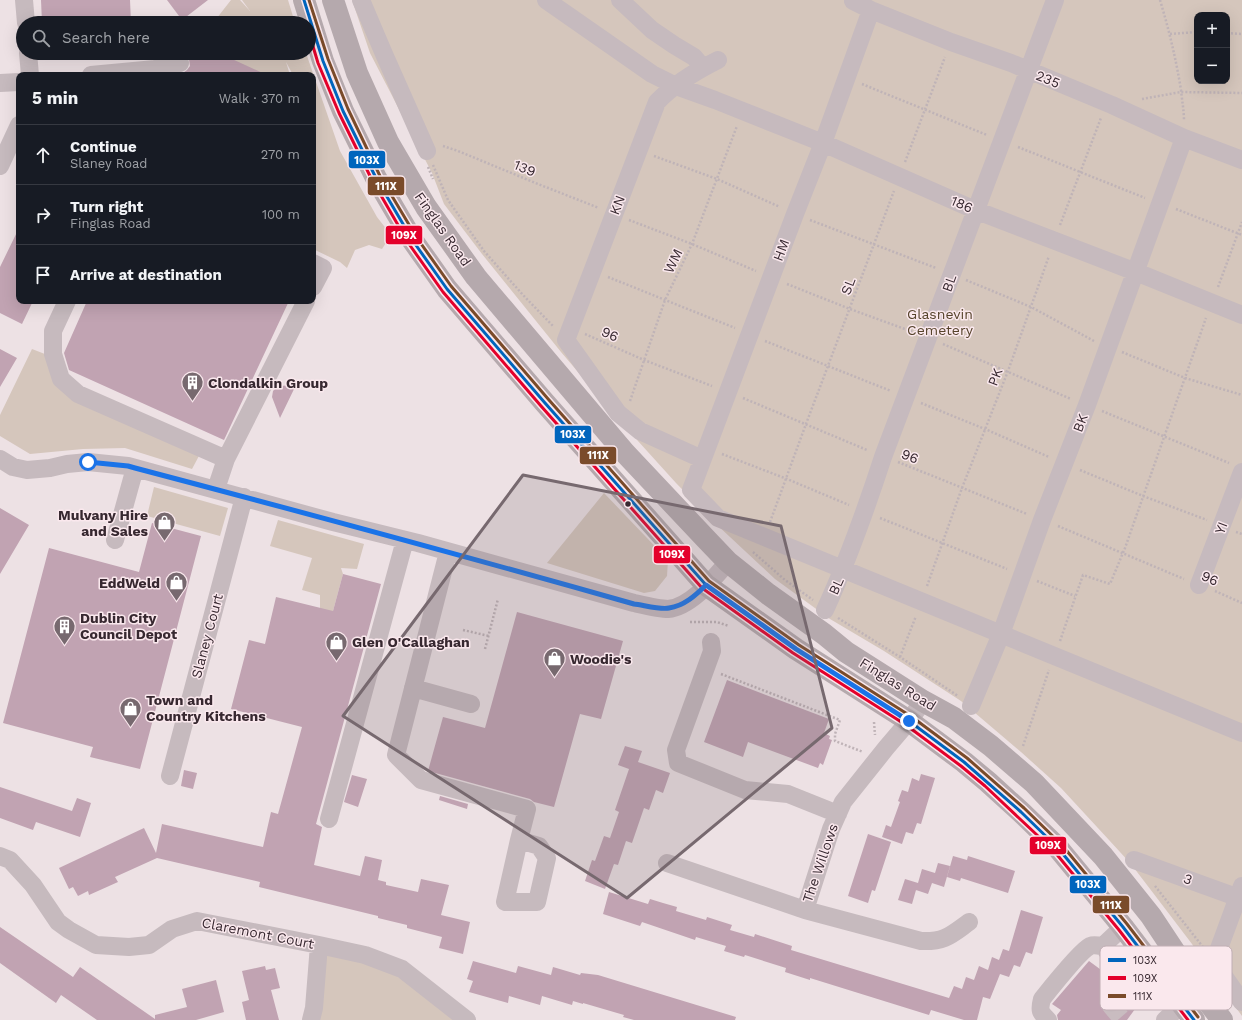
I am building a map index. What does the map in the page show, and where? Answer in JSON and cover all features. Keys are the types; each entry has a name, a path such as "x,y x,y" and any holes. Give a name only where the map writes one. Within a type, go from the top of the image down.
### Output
{"main road":[{"name":"Finglas Road","path":"304,0 309,16"},
{"name":"Finglas Road","path":"333,0 357,73 388,142 426,207 476,277 620,446 728,562 846,652 923,701 954,718 1011,762 1103,856 1150,916 1170,946"},
{"name":"Finglas Road","path":"316,39 342,111 376,178 413,241 447,289 545,403 706,585 796,649 909,721 988,782 1022,812 1058,848 1138,946"},
{"name":"Finglas Road","path":"1214,1010 1222,1020"}],"street":[{"path":"24,0 25,16"},
{"path":"361,0 427,151"},
{"name":"186","path":"546,0 652,74 680,88 823,143 976,210 1242,315"},
{"path":"620,0 652,30 694,56 700,69"},
{"name":"BL","path":"825,610 865,512 884,457 1055,0"},
{"name":"235","path":"852,1 951,42 1011,64 1106,103 1184,138 1242,160"},
{"name":"HM","path":"765,538 718,518 691,490 792,221 823,143 871,10"},
{"path":"29,60 30,72"},
{"name":"KN","path":"568,334 657,102 664,94 680,88 700,69 718,60"},
{"path":"123,72 155,69 180,63"},
{"path":"0,83 16,82"},
{"path":"0,166 16,131"},
{"name":"BK","path":"972,706 1001,634 1042,520 1087,405 1184,138"},
{"path":"316,264 323,268 316,281"},
{"path":"66,304 53,331 54,354 61,379 78,394 226,459"},
{"path":"216,490 226,459 304,304"},
{"path":"568,334 618,412 640,431 704,454"},
{"path":"0,459 13,467 27,470 88,462 128,466 406,540 634,604 668,609 681,605 696,595 728,562"},
{"path":"115,540 135,468"},
{"name":"YI","path":"1199,585 1242,472"},
{"name":"Slaney Court","path":"170,776 244,497"},
{"path":"765,538 1242,733"},
{"path":"329,819 406,540"},
{"path":"448,552 396,755 421,780 527,809 519,840"},
{"path":"711,642 712,651 676,750 678,764 745,790 788,794 838,814"},
{"path":"413,688 471,704"},
{"name":"The Willows","path":"667,862 805,910 831,829 843,802 909,721 923,701"},
{"name":"Claremont Court","path":"0,856 10,860 33,885 58,922 96,945 129,948 150,945 172,928 197,921 319,945 365,956 402,969 467,1020"},
{"name":"3","path":"1134,860 1240,894"},
{"path":"1220,946 1240,894"},
{"path":"805,910 921,941 933,942 947,938 969,922"},
{"path":"1105,946 1107,942 1123,927"},
{"path":"311,1020 314,1008 319,945"},
{"path":"1040,1017 1042,999 1080,955 1089,946 1102,946"},
{"path":"1232,988 1242,1002"},
{"path":"1165,1020 1188,1012"}],"path":[{"path":"1160,0 1170,34 1178,73 1184,110 1184,138"},
{"path":"1170,34 1194,32"},
{"path":"1230,33 1242,34"},
{"name":"SL","path":"765,538 899,176 951,42"},
{"path":"847,78 1080,173 1242,235"},
{"path":"1139,100 1181,92 1242,93"},
{"name":"PK","path":"900,657 962,488 1008,371 1054,240 1106,103"},
{"name":"WM","path":"618,412 625,413 665,300 692,244 742,111"},
{"name":"139","path":"427,151 444,146 614,214"},
{"path":"427,151 448,200 484,251 522,295 568,334"},
{"path":"1023,746 1083,575 1110,584 1123,553 1242,222"},
{"name":"96","path":"568,334 644,360 727,392 1242,602"},
{"path":"704,454 787,479 865,512 1075,596"},
{"path":"748,547 785,580 825,610 900,657 972,706"},
{"path":"485,649 498,599"},
{"path":"463,630 489,636"},
{"path":"705,668 840,720 835,734 835,741 862,752"},
{"path":"873,718 876,736 873,742"}],"highlighted area":[{"path":"523,475 781,526 832,728 627,898 343,716"}],"green space":[{"path":"231,0 240,0 250,11 242,0 288,0 293,16 218,16"},
{"name":"Glasnevin Cemetery","path":"352,0 1242,0 1242,1016 1232,1002 1232,946 1193,946 1131,864 1061,788 1021,752 961,701 884,651 830,619 775,579 715,523 676,483 619,420 561,352 444,204 432,173 370,53"},
{"path":"229,60 308,60 313,72 291,72 286,62 289,72 245,72"},
{"path":"316,82 340,151 377,217 391,235 382,249 369,245 355,250 347,268 340,262 316,250"},
{"path":"32,349 50,356 54,378 200,454 192,469 125,448 83,449 30,454 0,436 0,415"},
{"path":"154,487 228,508 220,536 147,516"},
{"path":"604,493 668,560 667,576 655,591 644,593 547,563"},
{"path":"278,520 364,544 357,569 341,568 343,574 320,659 320,595 302,590 312,558 270,546"},
{"path":"320,945 365,956 467,1020 311,1020"}],"building":[{"path":"41,0 130,0 131,16 42,16"},
{"path":"167,0 208,0 187,16 179,16"},
{"path":"189,60 234,60 260,72 184,72 190,66"},
{"path":"16,234 16,304 32,304 22,324 0,313 0,267"},
{"name":"Clondalkin Group","path":"86,304 288,304 224,440 69,370 64,353"},
{"path":"0,349 17,358 0,387"},
{"path":"296,385 280,418 272,397 273,391 279,386"},
{"path":"0,508 29,525 0,574"},
{"path":"152,523 201,536 140,769 90,757 93,747 3,723 49,548 139,572"},
{"path":"343,574 381,584 316,824 322,827 314,865 360,876 365,856 382,860 378,880 386,882 386,885 418,892 421,879 449,885 441,915 470,922 463,954 439,948 442,937 407,928 407,925 378,918 378,916 259,887 260,882 157,858 115,877 118,882 89,895 88,891 78,896 73,887 69,889 59,868 144,828 156,853 162,824 263,847 271,812 278,814 302,727 231,709 249,640 265,644 276,597 333,611"},
{"name":"Woodie's","path":"517,612 623,641 601,719 580,714 554,807 428,771 443,717 485,728"},
{"path":"727,680 829,719 824,733 830,736 829,739 832,740 823,765 820,763 818,768 748,742 743,757 704,742"},
{"path":"625,746 642,751 638,762 670,773 663,793 656,790 649,810 644,808 632,843 626,841 618,865 614,864 605,889 585,881 592,860 595,861 604,836 610,838 619,812 615,810 629,769 618,765"},
{"path":"184,770 197,773 193,789 181,786"},
{"path":"921,774 935,778 921,824 917,823 913,834 906,832 902,844 882,837 886,825 891,827 900,802 898,801 902,790 908,792 912,778 919,781"},
{"path":"352,775 367,779 358,807 344,802"},
{"path":"0,787 72,811 77,798 91,803 80,837 36,822 33,830 0,818"},
{"path":"440,796 468,804 467,809 439,800"},
{"path":"868,834 891,842 875,891 872,890 868,903 848,896"},
{"path":"953,856 967,860 968,856 1015,871 1008,893 961,878 960,881 947,877"},
{"path":"938,863 950,866 944,887 932,883 928,894 916,890 922,869 935,873"},
{"path":"905,879 918,883 912,904 898,900"},
{"path":"609,892 648,904 650,899 677,907 676,911 706,920 707,917 732,925 730,930 754,937 755,934 792,946 791,950 949,998 954,986 962,989 966,977 974,980 979,966 988,970 992,957 999,960 1003,949 1009,951 1021,910 1043,917 1032,954 1026,952 1020,967 1014,965 1009,977 1000,974 990,999 983,997 977,1020 964,1020 931,1010 929,1015 810,978 810,980 785,972 786,968 745,955 744,957 724,951 726,946 696,937 695,940 642,922 640,926 603,914"},
{"path":"0,927 73,977 80,967 155,1019 155,1015 187,1007 182,989 216,980 224,1012 196,1020 97,1020 61,995 56,1003 0,963"},
{"path":"473,961 516,973 518,966 551,975 553,967 580,975 581,973 598,975 736,1017 735,1020 634,1020 623,1017 624,1015 583,1003 573,1001 572,1005 542,996 540,1005 509,996 508,1003 469,992 473,981 467,979"},
{"path":"1089,961 1100,969 1100,1010 1111,1013 1119,1010 1134,1010 1127,1020 1058,1020 1057,1015 1061,1010 1052,1004"},
{"path":"265,966 266,970 275,968 280,988 271,990 279,1020 246,1020 242,1002 249,1000 242,971"}],"tunnel":[{"path":"1114,1010 1123,1020"}],"transit line":[{"name":"103X","path":"304,0 309,16"},
{"name":"111X","path":"309,0 314,16"},
{"name":"111X","path":"316,22 328,59 348,109 380,176 417,238 451,286 549,400 709,581 799,645 912,717 967,758 1024,808 1062,845 1144,946"},
{"name":"103X","path":"316,39 323,61 343,111 376,178 413,241 447,289 545,403 706,585 796,649 909,721 964,762 1021,812 1058,848 1138,946"},
{"name":"109X","path":"316,56 339,113 372,180 409,244 443,292 541,406 702,588 793,653 906,725 985,786 1054,851 1131,946"},
{"name":"109X","path":"1180,1010 1188,1020"},
{"name":"103X","path":"1186,1010 1194,1020"},
{"name":"111X","path":"1193,1010 1198,1017"}],"place":[{"name":"Clondalkin Group","path":"192,402"},
{"name":"Mulvany Hire and Sales","path":"164,542"},
{"name":"EddWeld","path":"176,602"},
{"name":"Dublin City Council Depot","path":"65,646"},
{"name":"Glen O'Callaghan","path":"336,662"},
{"name":"Woodie's","path":"555,678"},
{"name":"Town and Country Kitchens","path":"130,728"}],"route":[{"path":"88,462 128,466 333,522 418,543 634,604 668,609 681,605 696,595 706,585 760,625 909,721"}]}
